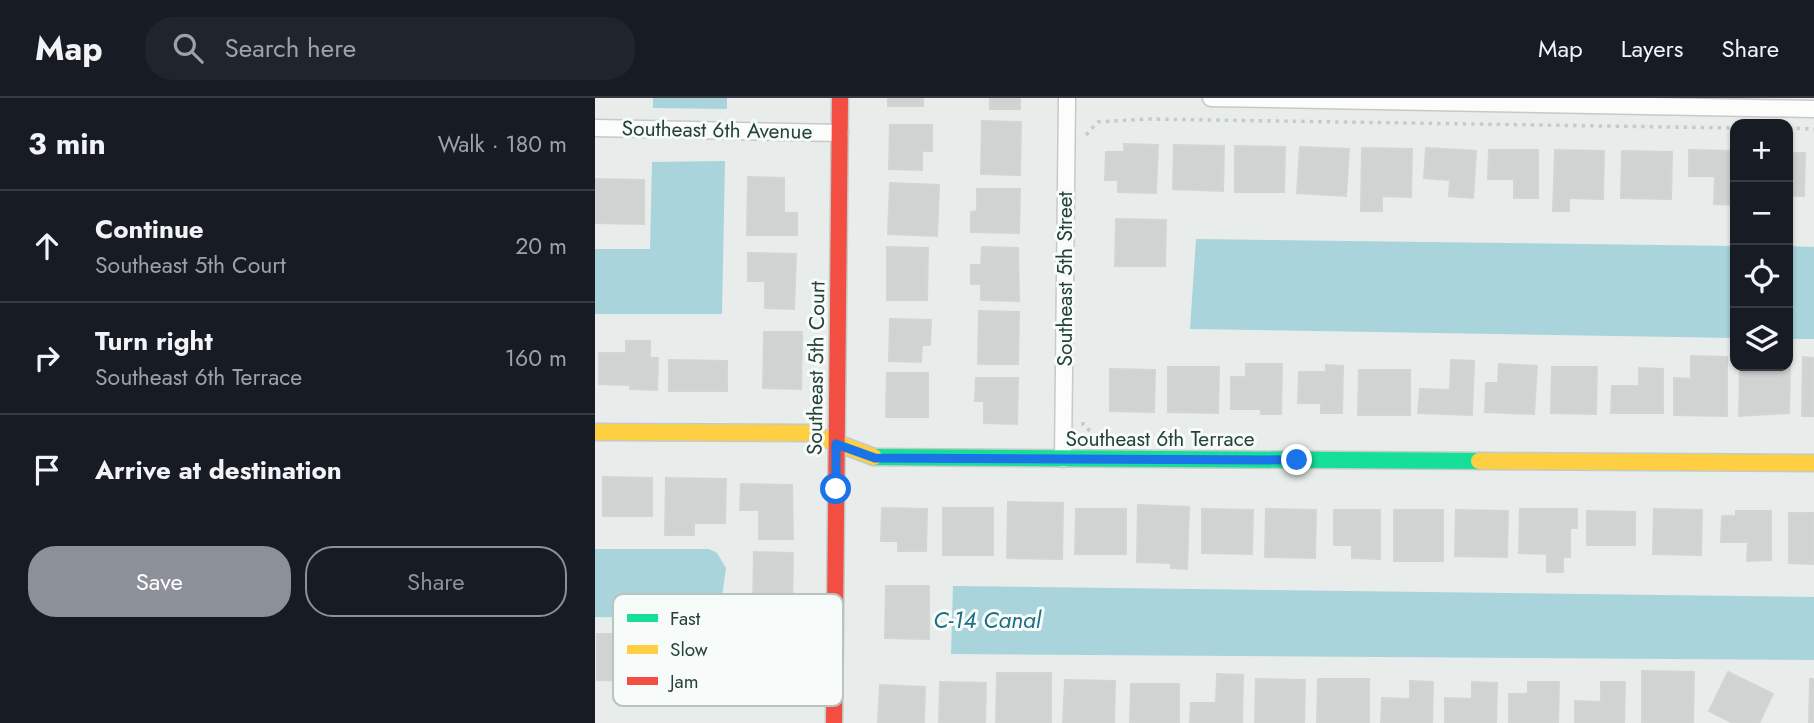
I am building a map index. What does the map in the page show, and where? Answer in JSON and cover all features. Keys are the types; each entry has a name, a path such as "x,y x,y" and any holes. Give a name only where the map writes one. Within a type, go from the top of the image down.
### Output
{"street":[{"name":"Southeast 5th Court","path":"835,594 840,98"},
{"name":"Southeast 5th Street","path":"1063,459 1067,98"},
{"path":"1211,98 1814,109"},
{"name":"Southeast 6th Avenue","path":"595,128 839,133"},
{"name":"Southeast 6th Terrace","path":"595,432 810,433 875,458 1814,463"}],"path":[{"path":"1086,146 1086,132 1098,122 1122,120 1730,128"},
{"path":"1793,128 1814,129"},
{"path":"1083,412 1083,425 1103,442"}],"water":[{"path":"653,98 727,98 727,109 653,108"},
{"path":"725,161 722,314 595,314 595,249 650,249 652,162"},
{"path":"1196,239 1730,246 1730,338 1190,329"},
{"path":"1793,246 1814,247 1814,339 1793,339"},
{"path":"595,549 709,549 717,553 726,568 722,594 613,594 613,617 595,617"},
{"name":"C-14 Canal","path":"953,586 1814,597 1814,660 951,654"}],"building":[{"path":"888,98 923,98 923,106 888,106"},
{"path":"990,98 1020,98 1020,109 990,109"},
{"path":"982,121 1021,122 1020,175 981,174"},
{"path":"890,125 932,125 932,151 922,151 922,170 889,169"},
{"path":"1124,144 1158,145 1156,193 1118,192 1118,180 1105,180 1106,152 1124,152"},
{"path":"1174,145 1224,146 1223,191 1173,189"},
{"path":"1235,146 1285,147 1284,192 1235,192"},
{"path":"1300,147 1349,149 1346,196 1297,193"},
{"path":"1362,148 1412,149 1411,197 1382,196 1382,211 1361,211"},
{"path":"1426,148 1476,151 1473,198 1449,196 1450,180 1424,178"},
{"path":"1489,150 1538,150 1538,198 1514,198 1514,179 1488,179"},
{"path":"1555,150 1604,151 1603,199 1569,198 1569,211 1553,211"},
{"path":"1689,150 1730,151 1730,205 1714,204 1715,176 1689,176"},
{"path":"1622,151 1672,152 1671,199 1621,198"},
{"path":"1793,153 1805,153 1804,196 1793,196"},
{"path":"748,177 784,178 784,213 797,213 797,235 747,235"},
{"path":"595,179 644,180 644,224 595,223"},
{"path":"890,183 939,185 937,236 888,234"},
{"path":"977,189 1020,189 1019,233 971,232 971,212 977,211"},
{"path":"1116,219 1166,220 1165,266 1115,266"},
{"path":"887,247 928,248 927,300 887,300"},
{"path":"982,247 1018,248 1019,301 981,300 981,284 971,284 971,265 981,265"},
{"path":"748,253 796,254 794,309 765,308 765,281 748,281"},
{"path":"979,311 1019,312 1018,364 978,364"},
{"path":"890,319 931,320 930,345 922,345 921,362 889,361"},
{"path":"764,332 802,332 801,389 763,388"},
{"path":"626,341 650,341 650,358 658,358 657,390 630,389 630,385 599,384 599,353 626,353"},
{"path":"1691,356 1727,357 1727,416 1674,415 1674,378 1691,379"},
{"path":"1803,357 1814,358 1814,416 1802,416"},
{"path":"669,360 727,361 727,391 669,391"},
{"path":"1451,360 1474,361 1472,415 1418,413 1420,389 1450,390"},
{"path":"1246,364 1282,364 1281,414 1261,414 1261,409 1231,409 1231,377 1246,377"},
{"path":"1499,364 1537,366 1534,414 1485,412 1486,383 1498,383"},
{"path":"1326,365 1343,366 1342,413 1321,413 1321,403 1298,403 1299,372 1326,372"},
{"path":"1168,367 1219,367 1218,413 1168,412"},
{"path":"1552,367 1597,367 1596,414 1551,413"},
{"path":"1639,368 1663,369 1663,413 1611,413 1612,386 1639,386"},
{"path":"1110,369 1155,370 1154,412 1110,411"},
{"path":"1359,370 1410,370 1410,415 1358,415"},
{"path":"1740,371 1790,371 1789,413 1739,416"},
{"path":"887,373 928,373 928,417 886,417"},
{"path":"976,378 1018,378 1017,424 984,423 984,401 975,401"},
{"path":"603,477 652,478 652,516 603,516"},
{"path":"666,478 726,479 725,523 694,523 694,535 665,535"},
{"path":"741,484 792,485 793,539 759,539 759,510 740,510"},
{"path":"1008,502 1063,503 1062,559 1007,558"},
{"path":"1138,505 1189,507 1187,569 1171,568 1171,563 1137,562"},
{"path":"882,508 927,509 926,551 898,551 898,541 881,541"},
{"path":"943,508 993,508 993,555 943,555"},
{"path":"1076,509 1126,509 1126,554 1075,554"},
{"path":"1202,509 1253,510 1252,554 1202,553"},
{"path":"1266,509 1316,510 1315,558 1265,557"},
{"path":"1520,509 1577,509 1577,528 1570,528 1570,557 1563,557 1563,572 1547,572 1547,554 1519,553"},
{"path":"1654,509 1702,510 1701,555 1653,554"},
{"path":"1334,510 1380,510 1380,559 1352,558 1352,545 1334,545"},
{"path":"1394,510 1443,510 1443,561 1394,561"},
{"path":"1456,510 1508,511 1507,557 1455,556"},
{"path":"1587,511 1635,512 1635,545 1587,545"},
{"path":"1736,511 1771,511 1771,560 1747,561 1748,542 1721,542 1722,516 1736,516"},
{"path":"1789,513 1814,513 1814,564 1789,563"},
{"path":"754,552 793,553 792,594 753,594"},
{"path":"886,586 929,586 929,639 885,638"},
{"path":"597,634 613,634 613,680 597,680"},
{"path":"1642,671 1694,672 1693,723 1642,723"},
{"path":"1728,672 1773,694 1759,723 1733,723 1709,711"},
{"path":"997,673 1051,673 1051,723 996,723"},
{"path":"1217,674 1243,675 1242,723 1190,723 1191,703 1216,703"},
{"path":"1256,679 1305,680 1304,723 1255,723"},
{"path":"1318,679 1369,679 1369,723 1317,723"},
{"path":"1810,679 1814,679 1814,723 1809,723"},
{"path":"1065,680 1115,681 1114,723 1063,723"},
{"path":"1410,681 1433,682 1432,723 1381,723 1382,698 1410,699"},
{"path":"940,682 986,683 985,723 939,723"},
{"path":"1472,682 1497,683 1496,723 1445,723 1445,698 1472,699"},
{"path":"1528,682 1559,682 1558,723 1509,723 1509,694 1528,694"},
{"path":"1601,682 1625,682 1624,723 1575,723 1575,701 1601,702"},
{"path":"1131,684 1179,684 1179,723 1130,723"},
{"path":"880,685 925,687 924,723 878,723"}],"traffic: fast":[{"path":"874,457 1479,461"}],"traffic: slow":[{"path":"595,432 810,433 874,457"},
{"path":"1479,461 1814,463"}],"traffic: jam":[{"path":"835,594 840,98"},
{"path":"834,706 834,723"}],"route":[{"path":"836,489 836,444 875,458 1297,460"}]}
